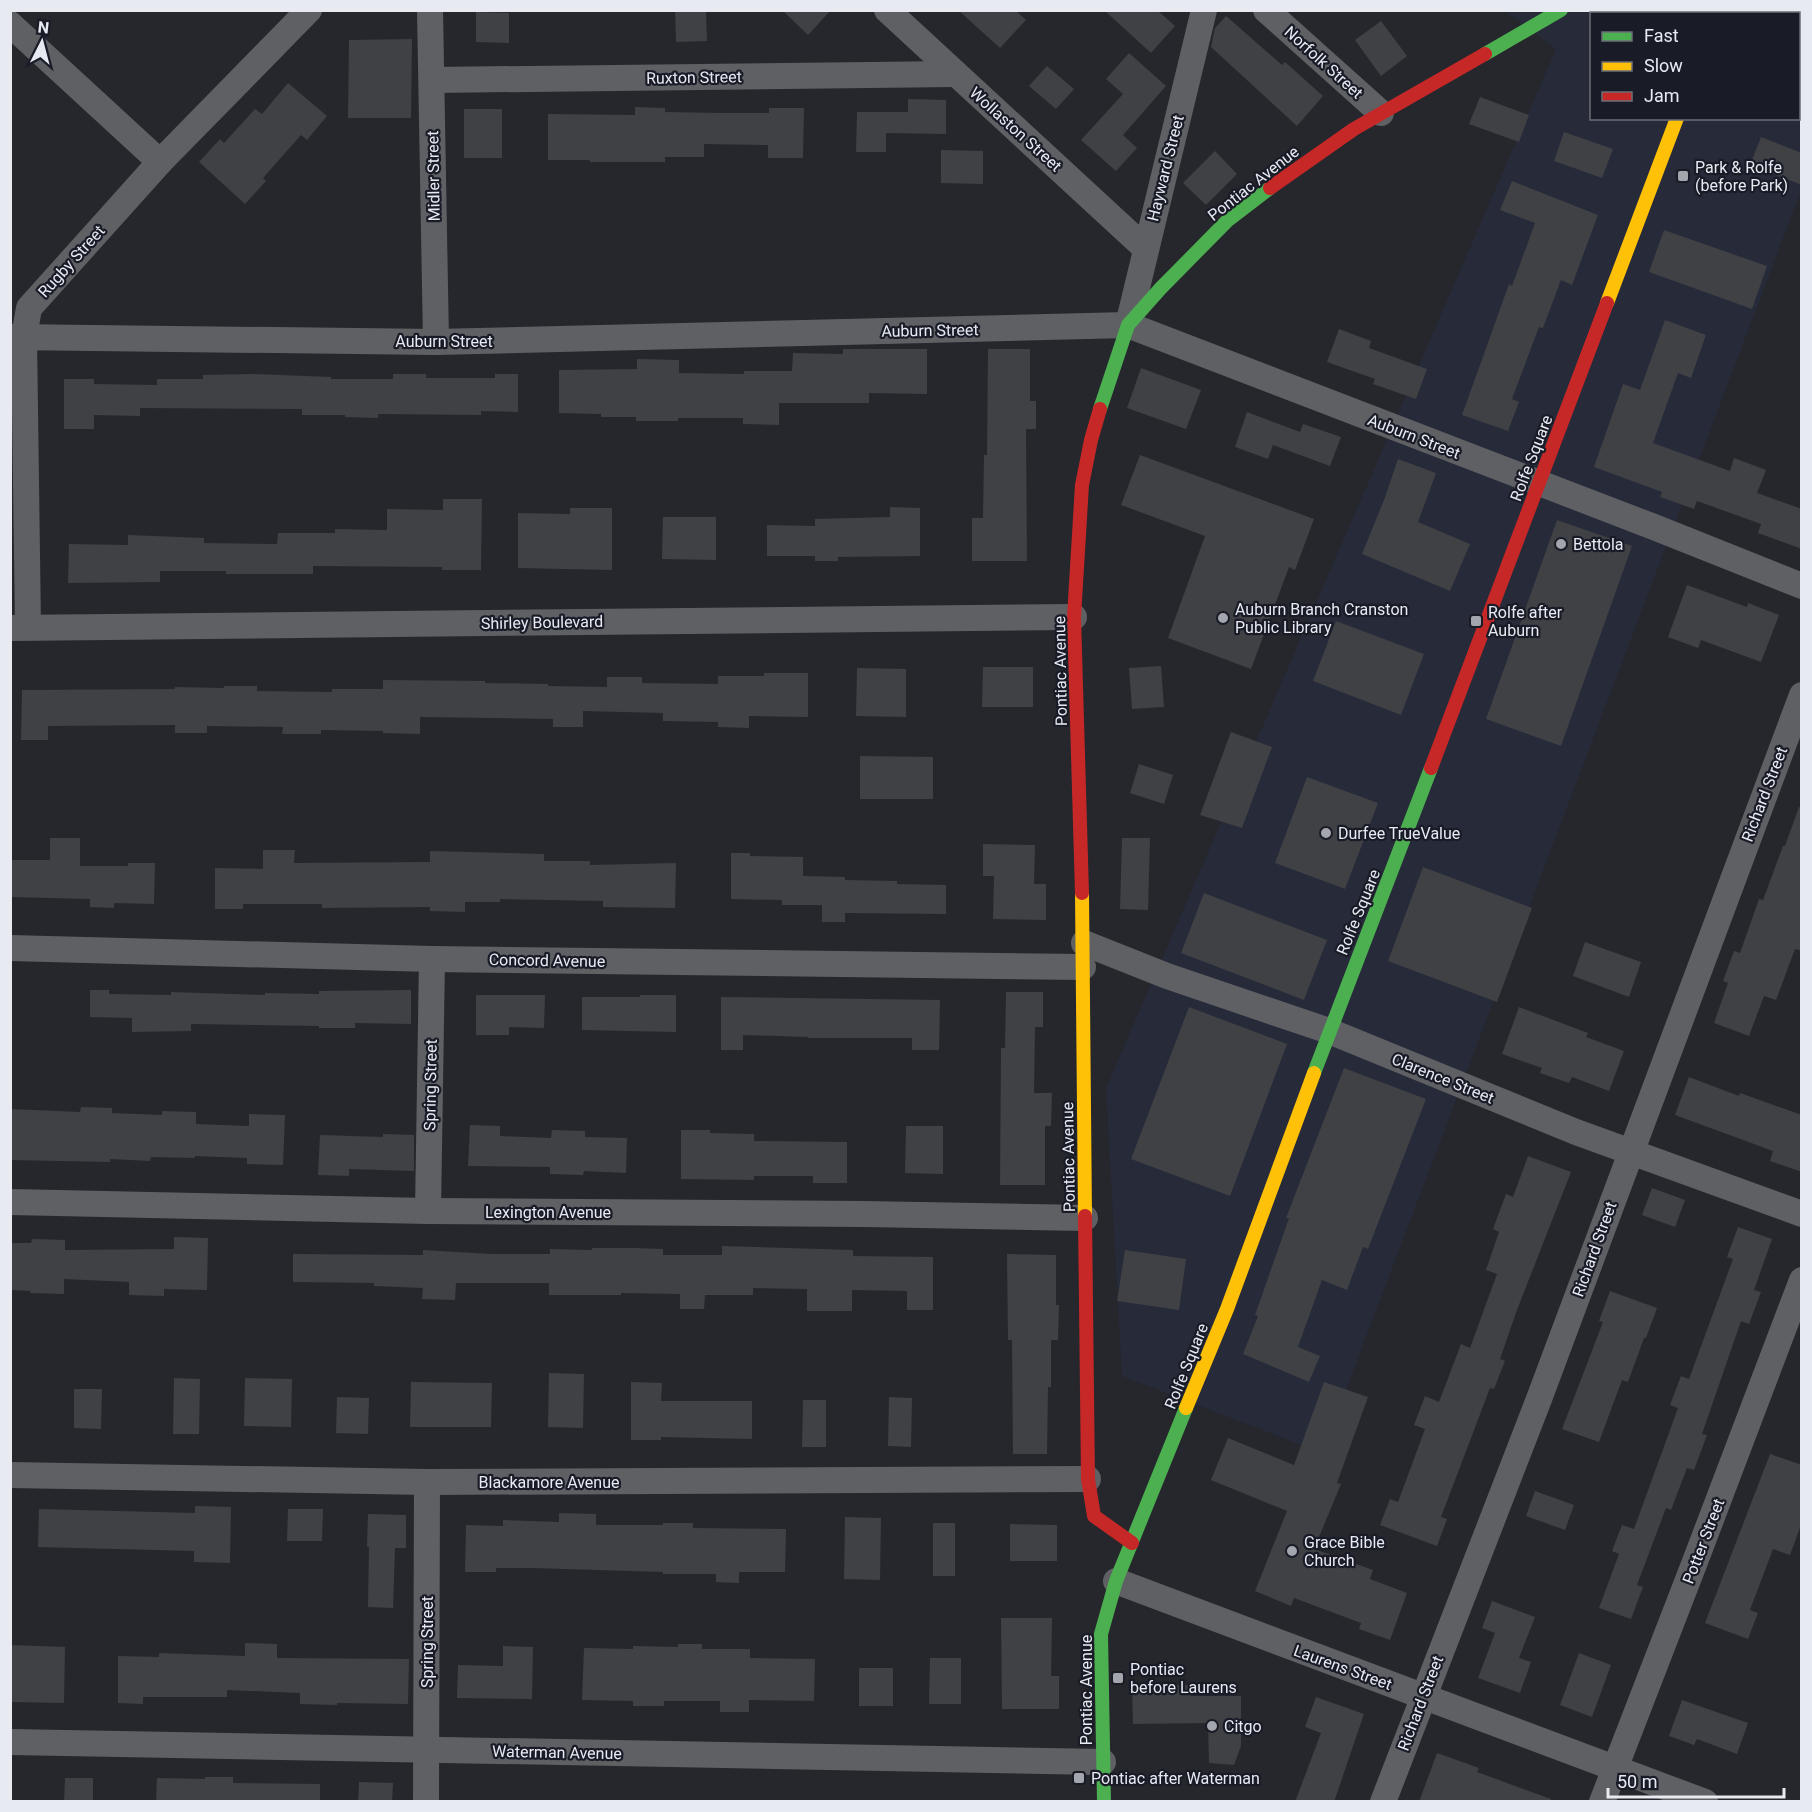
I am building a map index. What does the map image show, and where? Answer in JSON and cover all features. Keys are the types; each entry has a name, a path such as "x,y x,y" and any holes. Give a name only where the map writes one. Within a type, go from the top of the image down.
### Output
{"main road":[{"name":"Pontiac Avenue","path":"1131,1544 1094,1516 1088,1479 1083,955 1074,617 1082,485 1091,440 1128,325 1227,221 1294,170 1381,113 1561,10"},
{"name":"Rolfe Square","path":"1116,1581 1227,1309 1329,1030 1390,876 1676,120"},
{"name":"Pontiac Avenue","path":"1104,1802 1101,1634 1116,1581"}],"street":[{"name":"Midler Street","path":"430,10 436,342"},
{"name":"Wollaston Street","path":"887,10 1146,248"},
{"name":"Hayward Street","path":"1128,325 1204,10"},
{"name":"Norfolk Street","path":"1266,10 1381,113"},
{"name":"Rugby Street","path":"19,628 15,333 29,308 160,162 309,11"},
{"path":"10,24 160,162"},
{"name":"Ruxton Street","path":"432,80 956,74"},
{"name":"Auburn Street","path":"15,333 436,342 1128,325 1802,586"},
{"name":"Shirley Boulevard","path":"19,628 1074,617"},
{"name":"Richard Street","path":"1383,1802 1539,1399 1802,695"},
{"name":"Concord Avenue","path":"10,948 432,958 1083,955"},
{"name":"Clarence Street","path":"1083,955 1167,975 1329,1030 1576,1132 1802,1214"},
{"name":"Spring Street","path":"428,1211 432,958"},
{"name":"Lexington Avenue","path":"10,1202 428,1211 1085,1218"},
{"name":"Potter Street","path":"1602,1802 1802,1280"},
{"name":"Blackamore Avenue","path":"10,1475 428,1482 1088,1479"},
{"name":"Spring Street","path":"426,1802 428,1482"},
{"name":"Laurens Street","path":"1116,1581 1705,1802"},
{"name":"Waterman Avenue","path":"10,1742 1103,1762"}],"shaded area":[{"path":"1505,11 1801,11 1801,191 1322,1453 1122,1376 1106,1088 1556,49"}],"building":[{"path":"675,10 706,10 707,41 676,42"},
{"path":"782,10 831,10 808,35"},
{"path":"958,10 1015,10 1026,20 1000,48"},
{"path":"1104,10 1157,10 1175,26 1151,53"},
{"path":"476,12 509,13 509,43 476,42"},
{"path":"1226,16 1282,65 1285,62 1323,96 1297,126 1211,47 1215,28"},
{"path":"1381,21 1407,56 1381,76 1355,40"},
{"path":"412,39 411,118 348,118 349,40"},
{"path":"1129,53 1166,86 1123,135 1137,148 1116,171 1081,140 1123,94 1106,79"},
{"path":"1047,66 1074,89 1056,109 1029,86"},
{"path":"288,83 327,116 307,140 301,135 263,178 266,181 245,204 199,162 220,139 224,143 255,109 262,114"},
{"path":"1480,97 1529,115 1519,142 1469,124"},
{"path":"908,99 946,100 946,134 886,133 886,152 856,152 857,112 908,112"},
{"path":"635,107 665,108 665,112 722,113 769,113 769,108 804,108 803,158 768,158 768,145 704,144 704,157 665,157 665,162 548,160 548,114 635,115"},
{"path":"464,109 502,109 502,158 464,158"},
{"path":"1564,132 1613,149 1602,178 1554,161"},
{"path":"1761,137 1802,153 1802,185 1750,165"},
{"path":"941,150 983,151 983,184 941,183"},
{"path":"1215,151 1237,174 1206,205 1183,183"},
{"path":"1512,181 1598,215 1572,285 1561,280 1543,328 1539,327 1512,399 1519,402 1508,431 1462,415 1509,284 1512,286 1535,223 1500,210"},
{"path":"1664,230 1767,266 1752,309 1649,272"},
{"path":"1665,320 1706,335 1691,378 1678,373 1653,443 1730,471 1734,458 1766,470 1757,493 1802,509 1802,549 1758,533 1761,524 1697,501 1694,509 1660,497 1662,492 1594,467 1623,384 1640,390"},
{"path":"1339,329 1371,341 1369,348 1427,369 1416,399 1373,384 1375,379 1327,362"},
{"path":"843,349 927,349 927,394 869,393 869,403 779,403 779,425 743,424 743,418 678,418 678,421 636,421 636,417 601,417 601,414 559,413 559,370 637,369 637,359 679,360 679,373 744,374 744,371 792,371 793,353 843,354"},
{"path":"988,349 1030,349 1030,401 1036,401 1036,429 1026,429 1027,561 972,561 972,518 983,518 984,455 987,455"},
{"path":"1141,368 1201,390 1186,429 1127,408"},
{"path":"393,374 426,374 426,378 495,378 495,374 518,374 518,412 481,411 481,415 378,414 378,418 302,415 302,409 140,408 140,416 94,415 94,429 64,429 64,379 94,379 94,384 157,385 157,379 203,379 203,375 331,377 331,379 393,379"},
{"path":"1247,412 1300,432 1303,424 1341,437 1330,466 1273,445 1268,459 1235,447"},
{"path":"1140,455 1314,519 1295,570 1289,567 1251,669 1168,638 1205,536 1121,505"},
{"path":"1398,459 1436,473 1418,522 1470,544 1450,591 1362,554"},
{"path":"443,499 482,499 481,570 442,570 442,567 313,566 313,574 160,571 160,582 68,583 69,544 128,545 128,535 204,538 204,543 277,544 278,533 335,533 335,529 387,530 387,509 443,510"},
{"path":"890,507 920,508 920,556 838,557 838,561 815,561 815,556 767,556 767,525 815,526 815,519 890,517"},
{"path":"570,508 612,508 612,570 518,568 518,513 570,514"},
{"path":"663,517 716,517 716,560 662,559"},
{"path":"1557,520 1632,546 1561,746 1486,719"},
{"path":"1687,585 1747,607 1748,603 1779,615 1761,662 1701,640 1698,648 1668,637"},
{"path":"1336,621 1424,654 1401,715 1313,681"},
{"path":"1161,666 1164,707 1132,709 1129,668"},
{"path":"983,667 1033,667 1033,707 982,707"},
{"path":"857,668 906,669 906,717 856,716"},
{"path":"764,673 808,673 808,717 749,716 749,728 718,727 718,722 663,721 663,713 583,711 583,727 553,727 553,719 420,717 420,734 321,730 321,734 282,734 283,727 207,726 207,733 175,733 175,725 48,726 48,740 21,740 22,690 257,686 257,691 332,692 332,689 383,689 383,680 485,681 485,683 607,687 607,677 642,677 642,683 718,684 718,676 764,676"},
{"path":"1231,732 1272,747 1242,828 1200,815"},
{"path":"860,756 933,757 933,799 860,799"},
{"path":"1139,764 1173,775 1164,804 1130,793"},
{"name":"Durfee TrueValue","path":"1307,777 1378,803 1345,889 1275,863"},
{"path":"1799,807 1802,808 1802,951 1795,949 1776,1000 1764,996 1749,1036 1714,1023 1728,983 1723,981 1734,951 1740,953 1759,899 1763,900"},
{"path":"50,838 80,838 80,866 128,866 128,863 155,863 154,904 114,903 114,908 90,907 90,899 10,897 10,860 50,860"},
{"path":"1122,838 1150,838 1148,910 1120,909"},
{"path":"983,844 1035,845 1034,884 1046,884 1046,920 993,919 994,876 983,876"},
{"path":"263,850 295,850 294,863 430,862 430,851 544,854 544,861 590,861 590,865 676,863 675,908 603,907 603,901 500,899 500,902 465,902 465,912 430,911 430,907 322,908 322,904 243,904 243,909 215,909 215,868 263,869"},
{"path":"731,853 750,853 750,856 803,857 803,876 897,881 897,884 946,885 946,914 845,913 845,922 822,922 822,905 782,905 782,900 731,899"},
{"path":"1423,867 1532,908 1497,1002 1388,961"},
{"path":"1204,893 1327,940 1304,1000 1181,953"},
{"path":"1585,942 1641,962 1629,997 1573,976"},
{"path":"90,990 109,990 109,994 171,995 171,992 265,995 265,993 319,994 319,991 411,990 411,1024 355,1023 355,1028 319,1028 319,1026 191,1024 191,1031 132,1032 132,1018 90,1017"},
{"path":"1006,992 1043,992 1043,1027 1035,1027 1034,1093 1052,1093 1051,1126 1045,1126 1045,1185 1000,1185 1001,1048 1005,1048"},
{"path":"476,995 545,995 544,1028 509,1027 509,1035 476,1035"},
{"path":"640,995 676,995 676,1032 582,1030 582,997 640,997"},
{"path":"721,997 940,1000 939,1050 912,1050 912,1038 808,1038 743,1035 743,1050 721,1050"},
{"path":"1189,1007 1287,1044 1230,1196 1131,1159"},
{"path":"1519,1007 1588,1033 1586,1037 1624,1051 1609,1091 1572,1077 1569,1083 1540,1073 1542,1068 1502,1054"},
{"path":"1344,1068 1426,1099 1368,1249 1363,1247 1347,1290 1322,1280 1298,1347 1320,1356 1309,1382 1243,1354 1258,1316 1255,1315 1289,1218 1286,1218"},
{"path":"1689,1077 1739,1096 1740,1093 1802,1115 1802,1172 1770,1161 1773,1151 1675,1115"},
{"path":"81,1107 112,1108 112,1113 162,1115 162,1111 196,1112 196,1124 249,1126 249,1114 285,1115 283,1165 247,1164 247,1158 195,1156 195,1158 151,1157 150,1161 110,1159 110,1162 10,1160 10,1109 80,1112"},
{"path":"470,1125 500,1126 500,1136 551,1138 552,1130 585,1131 585,1137 627,1138 626,1173 584,1171 583,1175 550,1174 550,1167 468,1166"},
{"path":"906,1126 943,1126 943,1174 905,1173"},
{"path":"681,1130 754,1134 754,1141 847,1142 847,1183 813,1183 813,1176 754,1176 754,1180 681,1179"},
{"path":"383,1134 414,1135 414,1171 349,1169 349,1176 318,1175 320,1135 383,1137"},
{"path":"1528,1156 1571,1172 1517,1310 1500,1359 1505,1361 1494,1389 1490,1388 1441,1517 1447,1519 1437,1546 1380,1525 1390,1499 1398,1502 1425,1429 1414,1425 1425,1396 1439,1402 1461,1344 1470,1348 1497,1274 1486,1270 1499,1232 1493,1229 1506,1194 1513,1197"},
{"path":"1652,1188 1685,1200 1675,1227 1642,1215"},
{"path":"1738,1227 1772,1239 1754,1290 1761,1292 1749,1324 1741,1321 1702,1434 1707,1435 1694,1470 1687,1468 1671,1510 1666,1508 1637,1585 1643,1587 1631,1619 1599,1608 1619,1554 1612,1551 1622,1525 1634,1529 1678,1408 1670,1405 1681,1376 1689,1379 1733,1259 1727,1257"},
{"path":"174,1237 208,1238 207,1290 164,1289 164,1296 129,1295 129,1282 64,1279 64,1294 10,1290 10,1243 31,1243 32,1239 65,1240 65,1250 174,1249"},
{"path":"722,1246 853,1250 853,1256 933,1257 933,1310 907,1310 907,1291 852,1290 852,1311 807,1311 807,1289 753,1288 753,1295 705,1295 704,1309 680,1309 680,1294 549,1295 549,1283 456,1283 455,1300 422,1299 423,1288 374,1286 374,1283 293,1282 293,1254 423,1255 423,1250 491,1254 550,1254 550,1249 635,1248 663,1249 663,1255 722,1255"},
{"path":"1125,1250 1186,1259 1179,1310 1117,1301"},
{"path":"1007,1254 1056,1255 1056,1305 1059,1305 1058,1340 1051,1340 1047,1454 1013,1454 1012,1340 1008,1340"},
{"path":"1610,1291 1657,1308 1628,1382 1622,1380 1599,1442 1562,1429 1603,1322 1599,1321"},
{"path":"549,1373 584,1374 583,1428 548,1427"},
{"path":"174,1378 200,1379 199,1434 173,1434"},
{"path":"245,1378 292,1379 291,1427 244,1426"},
{"path":"411,1382 492,1383 491,1427 410,1427"},
{"path":"631,1382 662,1383 661,1401 752,1401 752,1439 661,1437 661,1440 631,1440"},
{"path":"1324,1382 1368,1397 1337,1483 1341,1484 1314,1549 1373,1570 1370,1579 1407,1593 1390,1640 1359,1629 1361,1623 1294,1598 1291,1606 1255,1591 1287,1511 1211,1480 1228,1438 1294,1465"},
{"path":"74,1389 102,1389 101,1429 74,1428"},
{"path":"337,1397 369,1398 368,1434 336,1433"},
{"path":"889,1397 912,1398 911,1447 888,1446"},
{"path":"803,1400 826,1400 826,1447 802,1447"},
{"path":"1770,1454 1802,1465 1802,1522 1790,1555 1773,1549 1750,1610 1758,1613 1748,1639 1705,1623"},
{"path":"1535,1491 1574,1505 1565,1530 1526,1516"},
{"path":"195,1506 231,1507 230,1563 194,1562 194,1551 38,1547 39,1509 195,1513"},
{"path":"288,1509 323,1509 322,1541 287,1541"},
{"path":"559,1513 596,1514 596,1525 693,1523 693,1528 786,1529 785,1572 739,1572 739,1583 716,1582 716,1574 533,1568 496,1568 496,1572 465,1572 466,1525 503,1526 503,1520 559,1522"},
{"path":"368,1514 406,1515 406,1548 395,1548 393,1608 368,1607"},
{"path":"845,1517 881,1518 880,1580 844,1579"},
{"path":"933,1523 955,1523 955,1576 933,1576"},
{"path":"1010,1524 1057,1525 1057,1561 1010,1561"},
{"path":"1492,1601 1535,1617 1519,1658 1531,1662 1520,1693 1478,1678 1495,1633 1482,1628"},
{"path":"1001,1618 1052,1618 1051,1676 1059,1676 1059,1709 1002,1709"},
{"path":"245,1643 277,1644 277,1658 409,1659 408,1704 300,1704 300,1693 227,1690 227,1697 143,1697 143,1704 118,1703 118,1656 159,1657 159,1653 245,1656"},
{"path":"678,1644 702,1644 702,1649 750,1649 750,1658 815,1659 814,1701 749,1700 749,1712 720,1712 720,1701 664,1701 664,1706 633,1706 633,1701 582,1700 584,1648 633,1649 633,1646 678,1647"},
{"path":"10,1645 65,1647 64,1703 10,1702"},
{"path":"503,1646 533,1647 532,1699 457,1698 458,1665 503,1666"},
{"path":"1579,1653 1611,1665 1592,1717 1560,1705"},
{"path":"930,1658 961,1658 961,1704 929,1704"},
{"path":"859,1668 893,1668 893,1706 859,1706"},
{"path":"1132,1685 1190,1685 1190,1696 1241,1696 1241,1746 1234,1765 1209,1763 1208,1723 1133,1724"},
{"path":"1316,1697 1364,1714 1334,1802 1295,1802 1321,1733 1305,1727"},
{"path":"1682,1700 1748,1723 1737,1754 1697,1739 1694,1745 1669,1736"},
{"path":"1437,1753 1479,1768 1477,1772 1551,1799 1550,1802 1419,1802"},
{"path":"205,1777 233,1777 233,1783 320,1784 320,1802 156,1802 157,1778 205,1779"},
{"path":"65,1778 93,1778 93,1802 64,1802"},
{"path":"359,1782 393,1783 392,1802 358,1802"}],"traffic: fast":[{"path":"1485,54 1561,10"},
{"path":"1100,409 1128,325 1227,221 1270,188"},
{"path":"1314,1073 1431,768"},
{"path":"1104,1802 1101,1634 1116,1581 1186,1408"}],"traffic: slow":[{"path":"1607,303 1676,120"},
{"path":"1082,893 1085,1216"},
{"path":"1186,1408 1227,1309 1314,1073"}],"traffic: jam":[{"path":"1270,188 1354,129 1485,54"},
{"path":"1431,768 1607,303"},
{"path":"1082,893 1074,617 1082,485 1100,409"},
{"path":"1085,1216 1088,1479 1094,1516 1132,1543"}],"place":[{"name":"Park & Rolfe (before Park)","path":"1683,176"},
{"name":"Bettola","path":"1561,544"},
{"name":"Auburn Branch Cranston Public Library","path":"1223,618"},
{"name":"Rolfe after Auburn","path":"1476,621"},
{"name":"Durfee TrueValue","path":"1326,833"},
{"name":"Grace Bible Church","path":"1292,1551"},
{"name":"Pontiac before Laurens","path":"1118,1678"},
{"name":"Citgo","path":"1212,1726"},
{"name":"Pontiac after Waterman","path":"1079,1778"}]}
